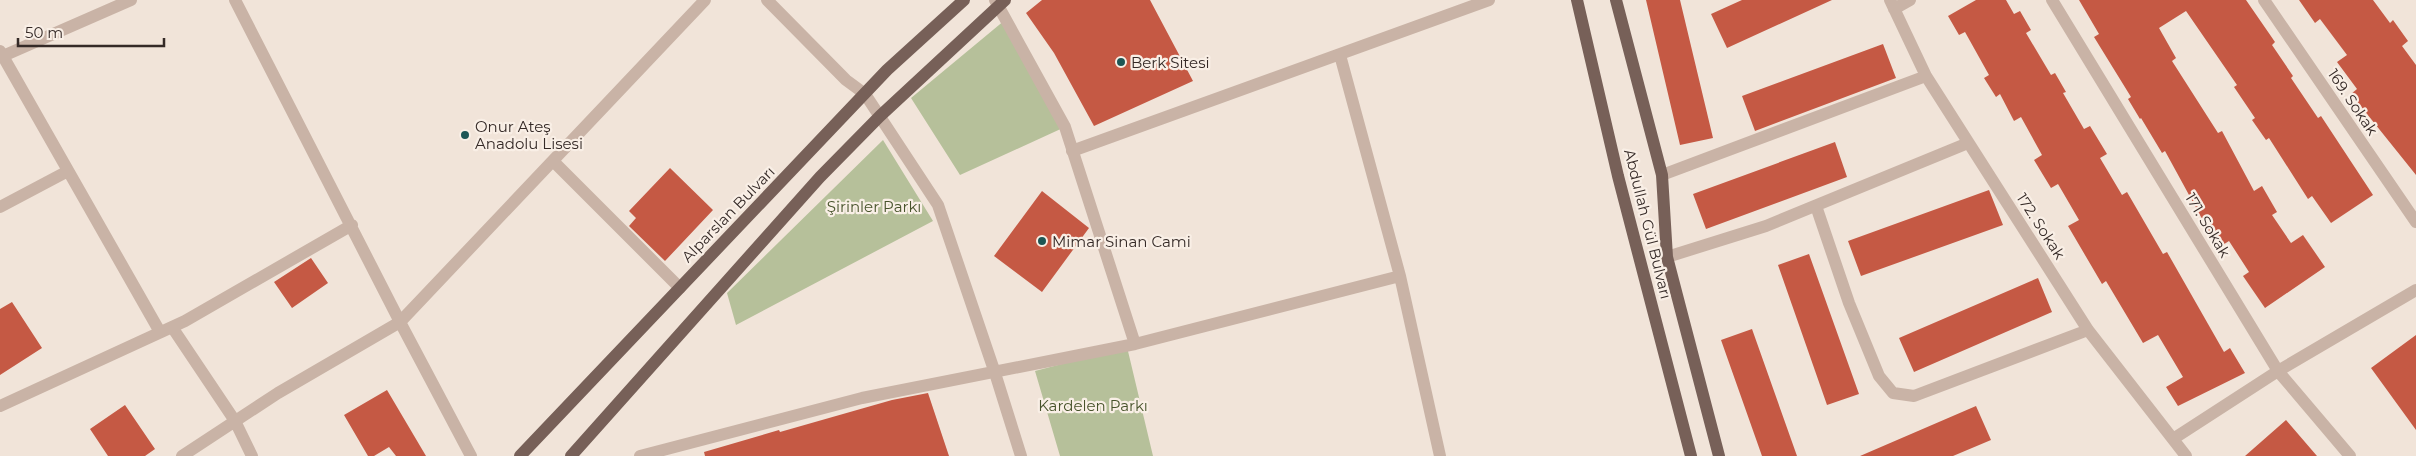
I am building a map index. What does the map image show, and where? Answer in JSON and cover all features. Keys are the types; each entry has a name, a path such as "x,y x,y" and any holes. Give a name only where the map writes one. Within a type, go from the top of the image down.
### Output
{"main road":[{"name":"Alparslan Bulvarı","path":"520,456 886,70 964,0"},
{"name":"Abdullah Gül Bulvarı","path":"1577,0 1618,176 1691,456"},
{"name":"Abdullah Gül Bulvarı","path":"1616,0 1662,174 1667,257 1719,456"},
{"path":"575,454 820,177 880,116 999,2"}],"street":[{"path":"131,0 1,54 68,171 166,330 236,421 252,456"},
{"path":"235,0 471,456"},
{"path":"182,456 293,384 400,322 705,0"},
{"path":"767,0 846,80 865,94 938,204 996,373 1021,456"},
{"path":"1072,151 1489,0"},
{"path":"1892,4 1910,0"},
{"name":"171. Sokak","path":"2052,0 2278,371 2350,456"},
{"name":"169. Sokak","path":"2264,0 2416,222"},
{"path":"999,2 1005,20 1065,127 1135,344"},
{"name":"172. Sokak","path":"1892,4 1926,76 2088,330 2186,456"},
{"path":"1340,55 1400,276 1440,456"},
{"path":"1662,174 1926,76"},
{"path":"1667,257 1766,226 1968,144"},
{"path":"553,161 680,288"},
{"path":"0,207 68,171"},
{"path":"1816,206 1879,376 1893,393 1914,396 2088,330"},
{"path":"0,406 166,330 352,225"},
{"path":"640,456 862,398 1135,344 1400,276"},
{"path":"2173,439 2278,371 2416,290"}],"green space":[{"path":"1005,20 1065,127 960,175 911,98"},
{"name":"Şirinler Parkı","path":"883,140 933,221 736,325 727,293"},
{"name":"Kardelen Parkı","path":"1127,347 1153,456 1060,456 1035,371"}],"building":[{"name":"Berk Sitesi","path":"1042,0 1150,0 1193,81 1094,126 1054,53 1026,13"},
{"path":"1646,0 1680,0 1713,138 1680,145"},
{"path":"1742,0 1832,0 1727,48 1711,14"},
{"path":"1976,0 2006,0 2014,14 2020,11 2031,30 2026,33 2051,75 2055,73 2066,92 2063,93 2084,129 2090,126 2107,154 2100,158 2122,195 2127,192 2163,254 2167,252 2224,352 2230,348 2245,373 2178,406 2166,387 2183,377 2158,335 2143,343 2106,281 2102,284 2068,226 2079,220 2058,184 2051,188 2034,160 2042,155 2021,117 2014,121 2000,94 1996,97 1984,78 1989,75 1965,32 1959,35 1948,16"},
{"path":"2079,0 2246,0 2275,42 2272,45 2293,76 2291,78 2318,118 2321,116 2373,195 2331,223 2312,196 2308,199 2269,138 2266,140 2252,120 2255,118 2234,87 2237,85 2186,11 2159,28 2176,58 2172,61 2218,133 2222,131 2254,191 2262,186 2277,212 2272,215 2291,243 2303,235 2325,267 2265,308 2243,276 2249,272 2229,241 2218,248 2165,151 2162,153 2140,119 2128,99 2131,97 2094,37 2099,34"},
{"path":"2299,0 2373,0 2390,23 2393,20 2408,41 2402,46 2416,65 2416,175 2351,94 2357,89 2337,62 2347,55 2320,19 2315,23"},
{"path":"1883,44 1896,78 1755,131 1742,96"},
{"path":"1835,142 1847,177 1706,229 1693,194"},
{"path":"670,168 713,210 665,261 629,226 636,218 629,211"},
{"path":"1989,190 2003,225 1861,276 1848,241"},
{"name":"Mimar Sinan Cami","path":"1042,191 1089,228 1042,292 994,256"},
{"path":"1809,254 1859,394 1827,405 1778,265"},
{"path":"311,258 328,283 292,308 274,282"},
{"path":"2038,278 2052,312 1914,372 1899,338"},
{"path":"12,302 42,348 0,375 0,309"},
{"path":"1752,329 1797,456 1762,456 1721,340"},
{"path":"2416,335 2416,430 2371,368"},
{"path":"387,390 426,456 396,456 389,447 374,456 368,456 344,415"},
{"path":"928,393 949,456 705,456 704,452 779,430 780,432 892,400"},
{"path":"125,405 155,449 145,456 108,456 90,429"},
{"path":"1976,406 1991,440 1953,456 1860,456"},
{"path":"2286,420 2317,456 2245,456"}],"place":[{"name":"Berk Sitesi","path":"1121,62"},
{"name":"Onur Ateş Anadolu Lisesi","path":"465,135"},
{"name":"Mimar Sinan Cami","path":"1042,241"}]}
